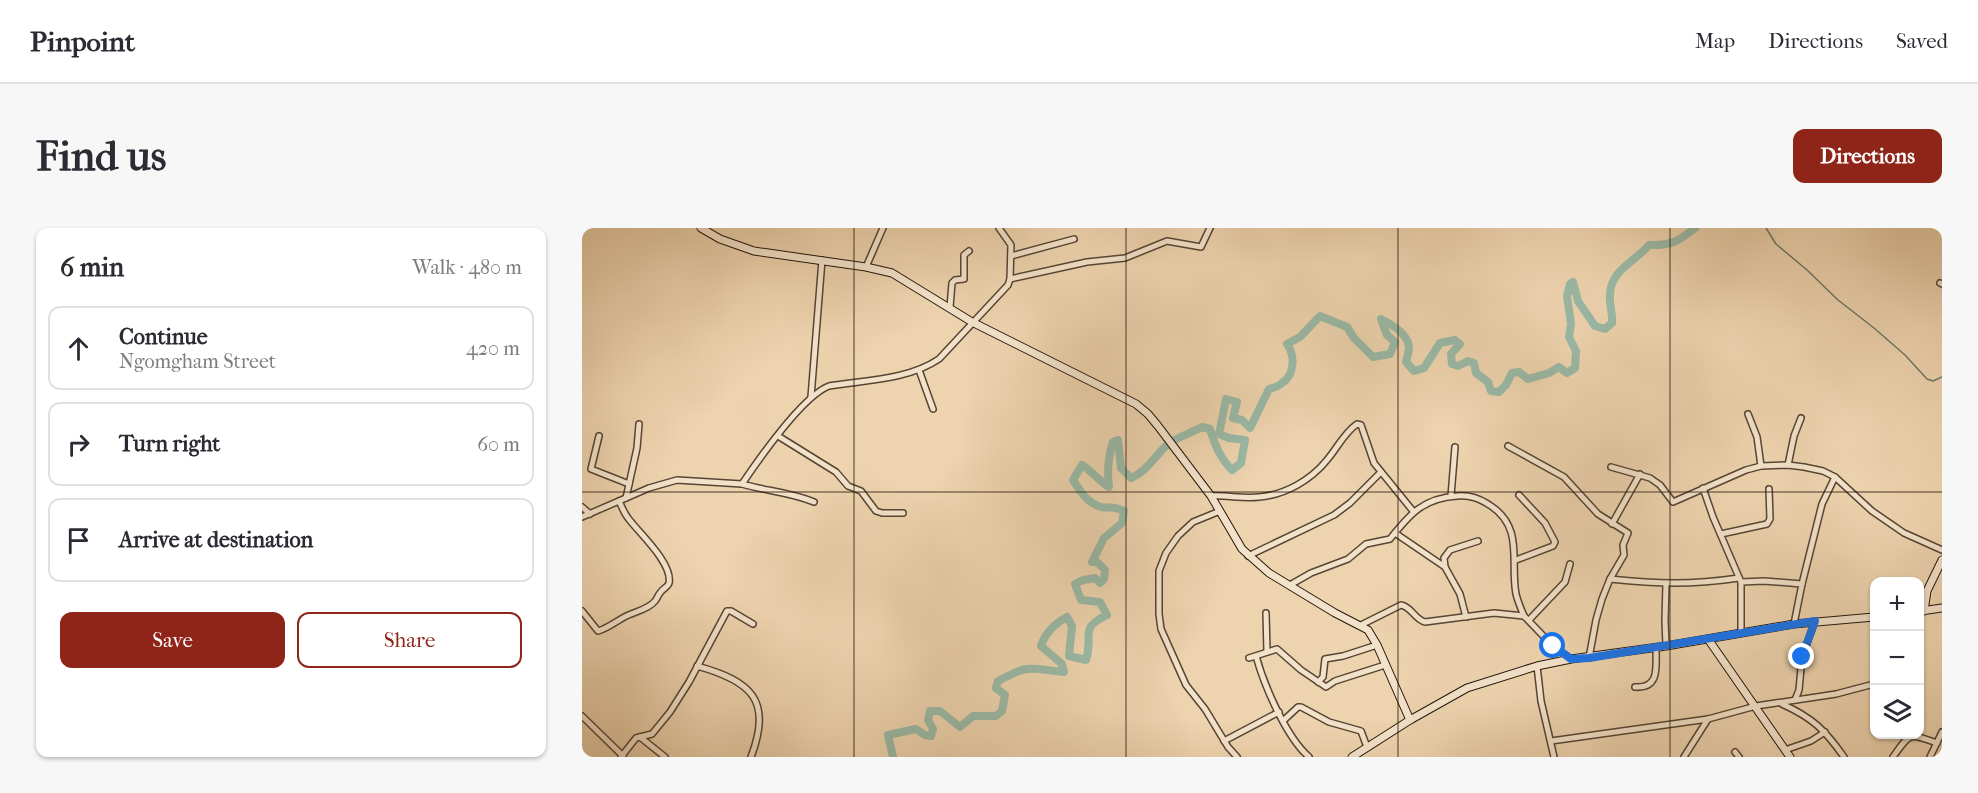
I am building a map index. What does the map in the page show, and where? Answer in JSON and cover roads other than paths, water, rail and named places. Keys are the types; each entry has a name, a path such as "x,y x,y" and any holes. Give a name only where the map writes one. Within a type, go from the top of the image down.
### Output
{"street":[{"path":"701,228 720,239 754,250 892,273 972,322 1136,404 1148,414 1211,496 1248,556 1269,573 1335,613 1361,625 1371,634 1410,720"},
{"path":"866,267 883,228"},
{"path":"742,484 778,436 820,389 919,370 939,359 1003,291 1010,279 1010,242 999,228"},
{"path":"1010,279 1066,266 1125,258 1167,241 1201,247 1210,228"},
{"path":"1011,256 1074,238"},
{"path":"950,307 952,283 955,280 964,279 964,255 969,251"},
{"path":"811,398 822,260"},
{"path":"919,370 933,409"},
{"path":"1748,414 1756,437 1761,466"},
{"path":"1788,465 1794,436 1801,418"},
{"path":"1211,496 1258,498 1296,486 1313,475 1327,461 1344,436 1357,423 1361,425 1371,456 1381,472 1413,511"},
{"path":"626,498 637,448 639,424"},
{"path":"599,436 591,469 629,484"},
{"path":"778,436 836,472 848,486 861,491 876,511 903,513"},
{"path":"1508,446 1564,477 1588,504 1612,524 1628,533 1623,544 1624,555 1610,579 1596,620 1589,658"},
{"path":"1451,496 1455,447"},
{"path":"1611,467 1640,474 1660,485 1673,502 1746,470 1761,466 1788,465 1823,471 1835,477 1872,511 1904,533 1942,550"},
{"path":"1248,556 1334,515 1350,503 1381,472"},
{"path":"1612,524 1640,474"},
{"path":"1794,624 1822,504 1835,477"},
{"path":"582,518 665,482 677,480 742,484 790,493 814,502"},
{"path":"1703,488 1740,580 1741,633"},
{"path":"1721,534 1767,524 1770,519 1769,489"},
{"path":"1290,585 1311,573 1348,559 1366,544 1388,541 1413,511 1451,496 1470,495 1494,508 1505,520 1510,531 1516,560 1516,596 1526,618 1571,659"},
{"path":"1516,560 1553,546 1555,542 1545,523 1519,495"},
{"path":"582,611 594,628 598,631 602,630 619,618 653,604 668,585 665,567 659,554 627,516 619,501"},
{"path":"582,507 590,514"},
{"path":"1220,511 1193,522 1178,536 1166,553 1159,571 1159,614 1161,629 1186,685 1237,757"},
{"path":"1395,533 1445,567"},
{"path":"1466,616 1460,594 1445,567 1444,558 1450,550 1478,541"},
{"path":"1924,603 1927,591 1942,560"},
{"path":"1526,618 1565,582 1570,564"},
{"path":"1610,579 1666,584 1740,580 1802,584"},
{"path":"1666,584 1666,646"},
{"path":"1361,625 1401,605 1407,607 1419,620 1425,622 1494,613 1526,618"},
{"path":"1924,611 1942,609"},
{"path":"582,716 622,757 633,741 649,736 660,726 684,691 727,611 753,624"},
{"path":"1266,613 1267,652"},
{"path":"1352,757 1364,752 1410,720 1467,688 1537,666 1794,624 1870,617"},
{"path":"1795,700 1799,690 1802,657 1815,621"},
{"path":"1716,651 1719,637"},
{"path":"1707,639 1790,757"},
{"path":"1318,682 1323,677 1325,658 1343,656 1377,645"},
{"path":"1635,687 1645,688 1650,685 1656,666 1656,648"},
{"path":"1249,658 1280,650 1326,687 1335,681 1385,665"},
{"path":"1560,651 1560,661"},
{"path":"1256,656 1262,678 1283,721 1309,757"},
{"path":"697,666 716,671 735,680 753,694 758,704 760,728 751,757"},
{"path":"1537,666 1541,701 1554,757"},
{"path":"1551,741 1708,719 1756,706 1836,694 1871,685"},
{"path":"1799,690 1803,698"},
{"path":"1781,703 1801,713 1826,732 1844,757"},
{"path":"1283,721 1298,707 1301,707 1329,722 1361,731 1364,752"},
{"path":"1224,741 1279,712"},
{"path":"1684,757 1708,719"},
{"path":"1785,750 1811,741 1826,732"},
{"path":"1930,757 1942,732"},
{"path":"1893,757 1910,736 1915,735 1937,743"},
{"path":"640,737 665,757"}],"waterway":[{"path":"893,757 888,735 916,729 931,736 933,729 928,720 930,711 940,711 960,727 973,716 996,716 1002,711 1005,695 996,688 998,681 1024,669 1064,672 1062,664 1041,646 1051,629 1067,617 1072,626 1069,656 1086,660 1090,629 1093,624 1107,615 1100,602 1081,600 1075,584 1095,578 1100,583 1104,579 1105,570 1097,562 1092,562 1104,538 1122,523 1124,511 1092,503 1073,480 1082,465 1109,487 1108,464 1113,442 1118,440 1121,468 1131,478 1146,468 1171,442 1202,427 1210,429 1218,451 1232,470 1241,463 1245,440 1219,434 1226,399 1237,402 1233,418 1242,420 1250,428 1269,389 1281,384 1289,375 1292,359 1287,344 1300,337 1320,316 1347,327 1354,338 1373,357 1390,354 1395,342 1387,335 1381,319 1406,338 1409,349 1406,362 1414,371 1424,368 1440,343 1455,340 1460,344 1451,354 1452,364 1458,366 1468,361 1474,363 1476,373 1488,382 1491,391 1499,392 1506,385 1512,373 1519,372 1528,379 1549,373 1559,367 1567,373 1575,368 1576,351 1569,337 1571,324 1567,296 1570,284 1573,282 1578,301 1595,326 1605,329 1612,323 1611,286 1619,272 1649,245 1674,242 1695,228"},
{"path":"1766,228 1776,244 1838,300 1905,355 1927,379 1933,381 1942,377"}]}
